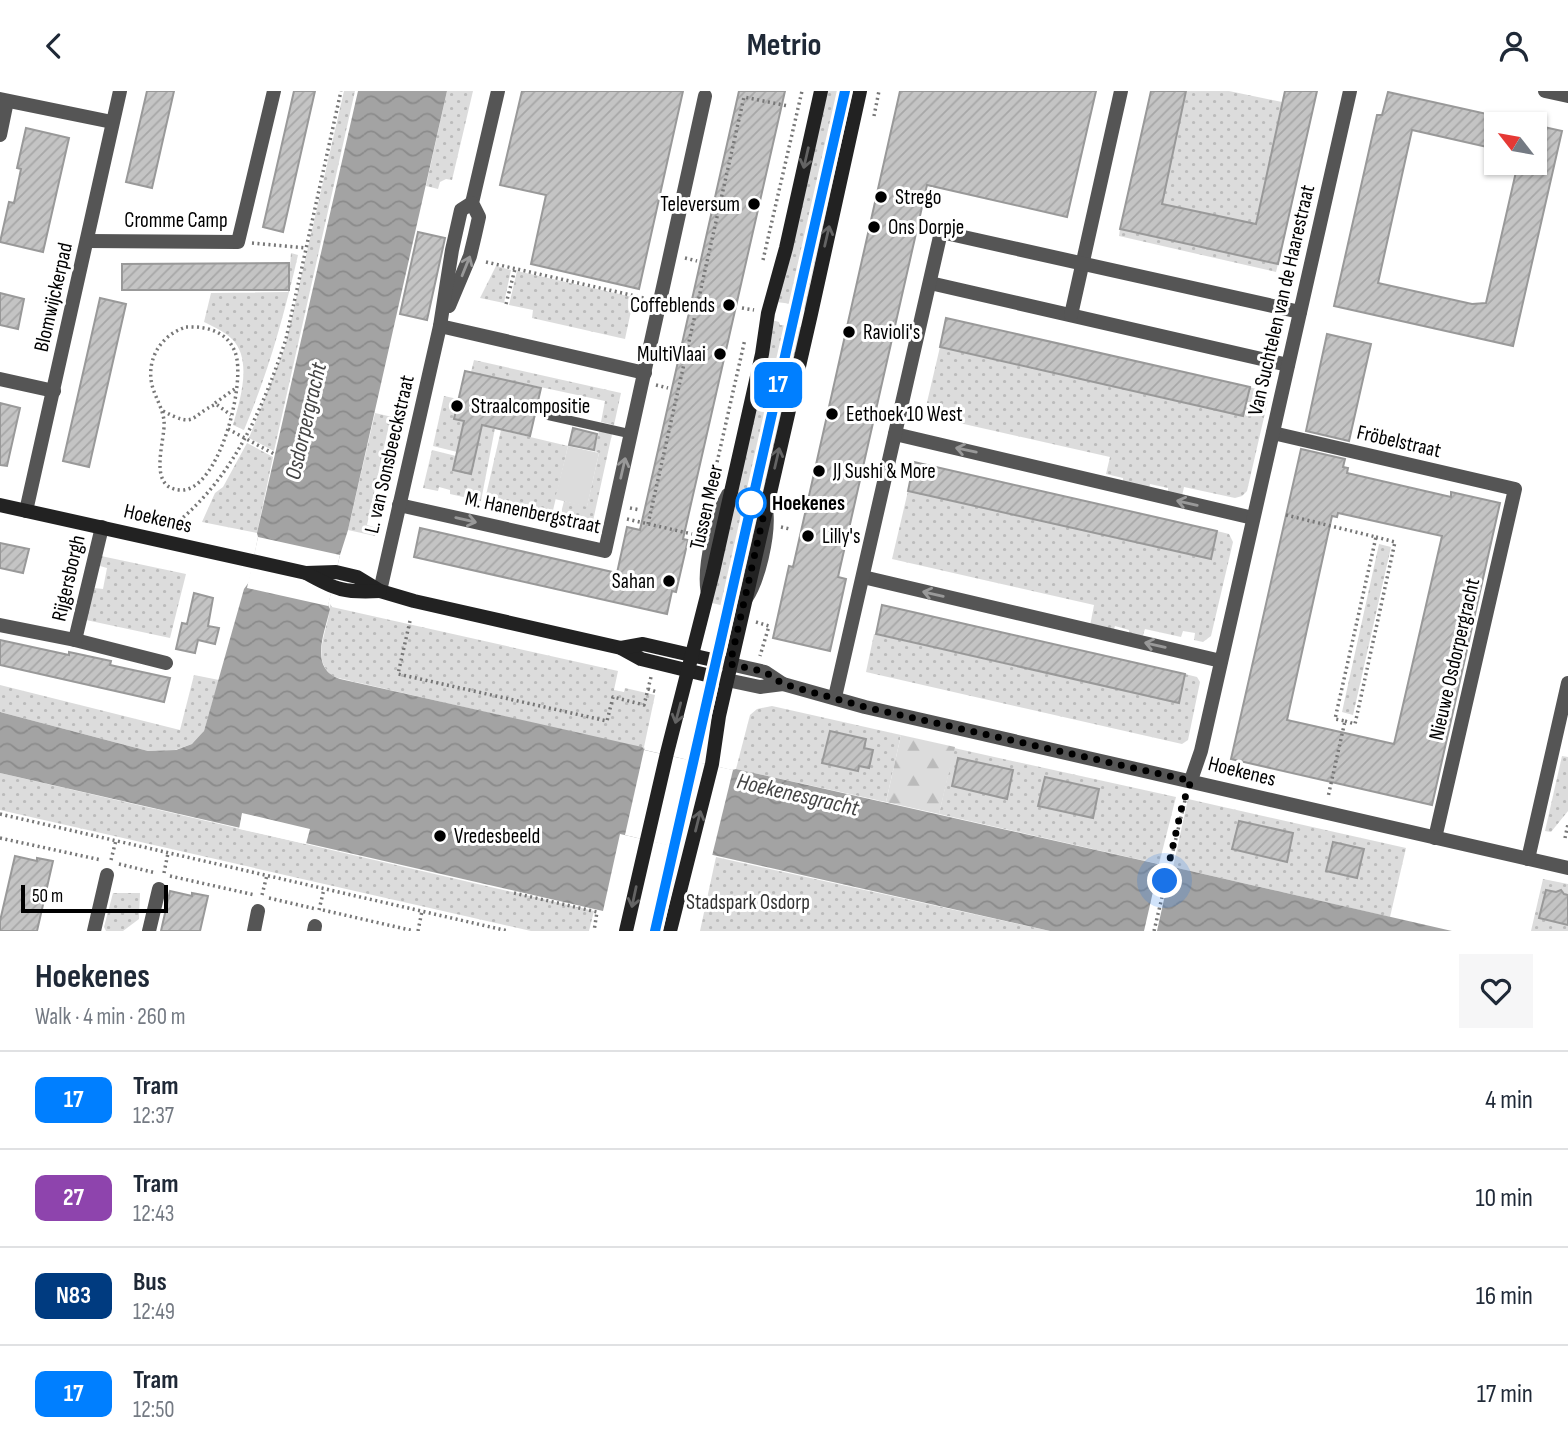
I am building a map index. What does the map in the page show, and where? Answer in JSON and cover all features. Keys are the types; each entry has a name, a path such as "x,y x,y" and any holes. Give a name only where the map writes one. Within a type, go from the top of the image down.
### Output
{"street":[{"name":"Blomwijckerpad","path":"26,511 120,91"},
{"name":"Cromme Camp","path":"87,241 237,242 274,91"},
{"name":"L. van Sonsbeeckstraat","path":"380,591 440,327 470,256 478,217 472,203 498,91"},
{"name":"Tussen Meer","path":"626,931 733,483 762,353 768,313 786,247 821,91"},
{"path":"670,931 712,764 730,664 860,91"},
{"path":"1071,315 1121,91"},
{"name":"Van Suchtelen van de Haarestraat","path":"1191,781 1201,751 1350,91"},
{"path":"1545,91 1568,96"},
{"name":"M. Hanenbergstraat","path":"399,505 605,551 705,96"},
{"path":"0,135 3,100 112,122"},
{"path":"835,697 941,232 1300,313"},
{"path":"930,283 1288,365"},
{"path":"440,327 645,373"},
{"path":"0,379 54,391"},
{"name":"Fröbelstraat","path":"1273,433 1515,489"},
{"path":"895,435 1050,468 1104,484 1253,518"},
{"name":"Nieuwe Osdorpergracht","path":"1435,838 1515,489"},
{"name":"Hoekenes","path":"0,505 306,573 336,572 356,577 380,591"},
{"name":"Rijgersborgh","path":"75,640 102,527"},
{"name":"Hoekenes","path":"306,573 332,588 352,592 380,591 621,648 641,659 688,671 760,687 783,684"},
{"path":"863,577 1221,661"},
{"name":"Rijgersborgh","path":"0,625 75,640 166,663"},
{"name":"Hoekenes","path":"621,648 643,644 692,655 765,672 783,684 865,707 1568,868"},
{"path":"1528,859 1561,749 1568,683"},
{"path":"94,931 107,875"},
{"path":"149,931 161,881"},
{"path":"254,931 260,904"}],"lane":[{"path":"546,415 631,434"}],"path":[{"path":"180,521 221,477 245,438 269,387 282,352 341,91"},
{"path":"761,271 802,91"},
{"path":"648,524 744,97 788,106"},
{"path":"237,242 306,248"},
{"path":"479,260 644,298"},
{"path":"506,304 514,269"},
{"path":"752,310 755,297"},
{"path":"186,327 209,328 229,342 236,352 236,388 228,429 207,474 191,488 175,490 163,479 160,468 164,418 150,371 158,348 174,331 186,327"},
{"path":"710,493 746,336"},
{"path":"161,411 175,418 196,418 236,388"},
{"path":"212,405 222,407 231,415"},
{"path":"228,429 276,455"},
{"path":"1286,515 1376,537 1395,542 1355,724 1335,719 1376,537"},
{"path":"625,518 692,534"},
{"path":"410,621 398,674 607,721 613,697 644,705 651,675"},
{"path":"648,689 657,692"},
{"path":"1332,781 1345,721"},
{"path":"1154,931 1191,781"},
{"path":"0,814 508,931"},
{"path":"1565,838 1568,824"},
{"path":"0,838 260,904 319,909 416,931 422,911"},
{"path":"161,881 168,853"},
{"path":"260,904 267,875"},
{"path":"314,928 324,889"},
{"path":"514,893 597,912 594,931"}],"green space":[{"path":"344,91 355,91 274,451 249,438 285,347"},
{"path":"447,91 473,91 452,180 440,182 438,189 426,186"},
{"path":"828,91 854,91 810,284 807,310 800,308 801,305 776,302"},
{"path":"1186,91 1229,91 1282,102 1256,224 1162,204"},
{"path":"1120,229 1278,264 1276,272 1119,236"},
{"path":"291,253 298,255 287,300 268,366 244,430 233,425 243,381 242,358 232,339 204,322 211,293 288,292"},
{"path":"496,266 511,270 504,303 480,298"},
{"path":"517,271 637,298 634,311 631,311 625,339 532,318 533,310 509,305"},
{"path":"772,320 780,325 803,327 737,609 712,603"},
{"path":"940,347 1243,416 1250,387 1259,390 1268,400 1247,491 1235,498 1184,487 1182,496 1168,493 1168,488 1150,484 1149,489 1123,483 1123,478 1106,474 1110,457 924,415"},
{"path":"474,360 621,393 614,425 601,422 605,401 471,372"},
{"path":"444,396 458,399 454,418 464,421 457,452 433,446"},
{"path":"375,413 401,419 399,427 389,425 367,525 377,528 375,536 348,530"},
{"path":"482,425 495,428 481,501 450,494 450,490 439,487 438,491 423,488 432,450 456,456 453,470 471,474"},
{"path":"501,430 568,446 551,519 484,504"},
{"path":"599,431 612,434 593,521 583,526 559,521 564,501 587,506 599,453 594,451"},
{"path":"247,443 273,457 257,533 202,522 215,493 223,487"},
{"path":"568,446 599,453 587,507 555,499"},
{"path":"908,491 1211,559 1217,531 1229,534 1233,542 1211,636 1203,642 1194,640 1195,633 1183,631 1181,637 1145,629 1142,638 1129,635 1129,630 1115,626 1113,632 1090,626 1094,605 892,559"},
{"path":"1379,544 1391,547 1353,715 1342,712"},
{"path":"101,556 186,574 170,638 86,620 94,588 103,589 107,568 100,566"},
{"path":"330,604 332,607 618,671 614,690 624,692 625,688 655,695 645,749 334,677 326,670 321,653"},
{"path":"874,634 1178,703 1185,674 1197,677 1200,682 1188,740 1182,744 866,672"},
{"path":"194,675 219,680 204,731 199,739 175,750 148,751 0,712 0,685 180,730"},
{"path":"772,706 901,735 886,802 736,769 750,715 757,709"},
{"path":"901,735 955,747 939,814 886,802"},
{"path":"954,748 1176,797 1159,864 939,814"},
{"path":"1562,756 1568,757 1568,811 1551,832 1545,831"},
{"path":"0,773 594,911 589,931 531,931 0,810"},
{"path":"1188,799 1406,848 1390,917 1173,867"},
{"name":"Stadspark Osdorp","path":"716,857 1050,931 700,931"},
{"path":"1543,879 1568,884 1568,931 1531,931"},
{"path":"113,893 140,893 139,919 123,931 106,931 104,927"}],"water":[{"path":"358,91 447,91 348,530 328,605 330,609 321,658 330,674 340,679 732,770 1158,864 1158,870 1172,873 1173,867 1452,931 1050,931 620,834 603,911 0,773 0,712 148,751 176,750 192,744 204,731 244,589 249,582 257,533"}],"pier":[{"path":"258,537 340,555 328,606 247,588"},
{"path":"644,750 733,770 712,856 625,835"},
{"path":"242,813 310,829 306,844 239,829"},
{"path":"1160,861 1161,867 1169,869 1172,863 1157,931 1144,931"}],"building":[{"path":"147,91 174,91 152,188 126,182"},
{"path":"294,91 315,91 283,232 263,227"},
{"path":"522,91 683,91 639,289 531,264 546,195 500,185"},
{"path":"739,91 785,91 683,539 688,540 676,592 672,591 667,614 414,557 420,528 617,573 627,527 640,530"},
{"path":"900,91 1096,91 1067,217 927,185 838,577 846,579 830,651 773,638 789,566 793,567"},
{"path":"1151,91 1186,91 1162,204 1256,224 1285,91 1317,91 1278,264 1120,229"},
{"path":"1388,92 1484,113 1484,146 1412,130 1378,283 1472,304 1486,303 1515,175 1547,175 1547,128 1562,131 1513,346 1334,306 1377,115 1382,115"},
{"path":"26,128 69,138 43,252 0,242 9,202 14,203 21,169 17,168"},
{"path":"418,232 445,238 427,320 400,314"},
{"path":"289,263 289,290 122,290 122,264"},
{"path":"0,293 24,299 18,329 0,325"},
{"path":"100,298 126,304 89,467 63,461"},
{"path":"946,318 1250,387 1243,416 940,347"},
{"path":"1327,334 1371,344 1349,441 1306,431"},
{"path":"465,371 541,388 530,436 482,425 471,474 453,470 464,421 454,419"},
{"path":"0,403 20,408 7,466 0,465"},
{"path":"573,428 597,434 594,450 569,445"},
{"path":"1301,449 1345,459 1343,467 1348,468 1347,473 1451,497 1451,492 1500,503 1432,805 1231,759","holes":["1338,513 1442,536 1394,744 1287,720 1332,516 1337,517"]},
{"path":"914,462 1217,531 1211,559 908,491"},
{"path":"0,543 29,549 23,573 0,568"},
{"path":"194,593 213,598 208,626 219,628 215,644 198,640 195,653 176,649 182,623 187,624"},
{"path":"882,605 1185,674 1179,703 876,634"},
{"path":"0,640 111,661 110,665 170,678 164,702 0,665"},
{"path":"830,731 866,739 864,748 873,750 869,768 859,766 858,771 822,763"},
{"path":"958,758 1013,770 1007,799 952,786"},
{"path":"1045,777 1099,789 1093,818 1038,806"},
{"path":"1239,821 1293,833 1287,862 1232,849"},
{"path":"1333,842 1364,849 1357,878 1326,871"},
{"path":"15,856 53,861 37,931 0,931"},
{"path":"1546,890 1561,890 1568,895 1568,925 1539,918"},
{"path":"170,891 208,896 200,931 161,931"}],"tram line":[{"path":"655,931 845,91"},
{"name":"17","path":"655,931 845,91"}],"place":[{"name":"Strego","path":"881,197"},
{"name":"Televersum","path":"754,204"},
{"name":"Ons Dorpje","path":"874,227"},
{"name":"Coffeblends","path":"729,305"},
{"name":"Ravioli's","path":"849,332"},
{"name":"MultiVlaai","path":"720,354"},
{"name":"Straalcompositie","path":"457,406"},
{"name":"Eethoek 10 West","path":"832,414"},
{"name":"JJ Sushi & More","path":"819,471"},
{"name":"Hoekenes","path":"751,503"},
{"name":"Lilly's","path":"808,536"},
{"name":"Sahan","path":"669,581"},
{"name":"Vredesbeeld","path":"440,836"}],"route":[{"path":"751,503 765,509 730,664 765,672 783,684 865,707 1191,781 1182,806 1165,881"}],"water label":[{"name":"Osdorpergracht","path":"305,421"},
{"name":"Hoekenesgracht","path":"798,794"}]}
